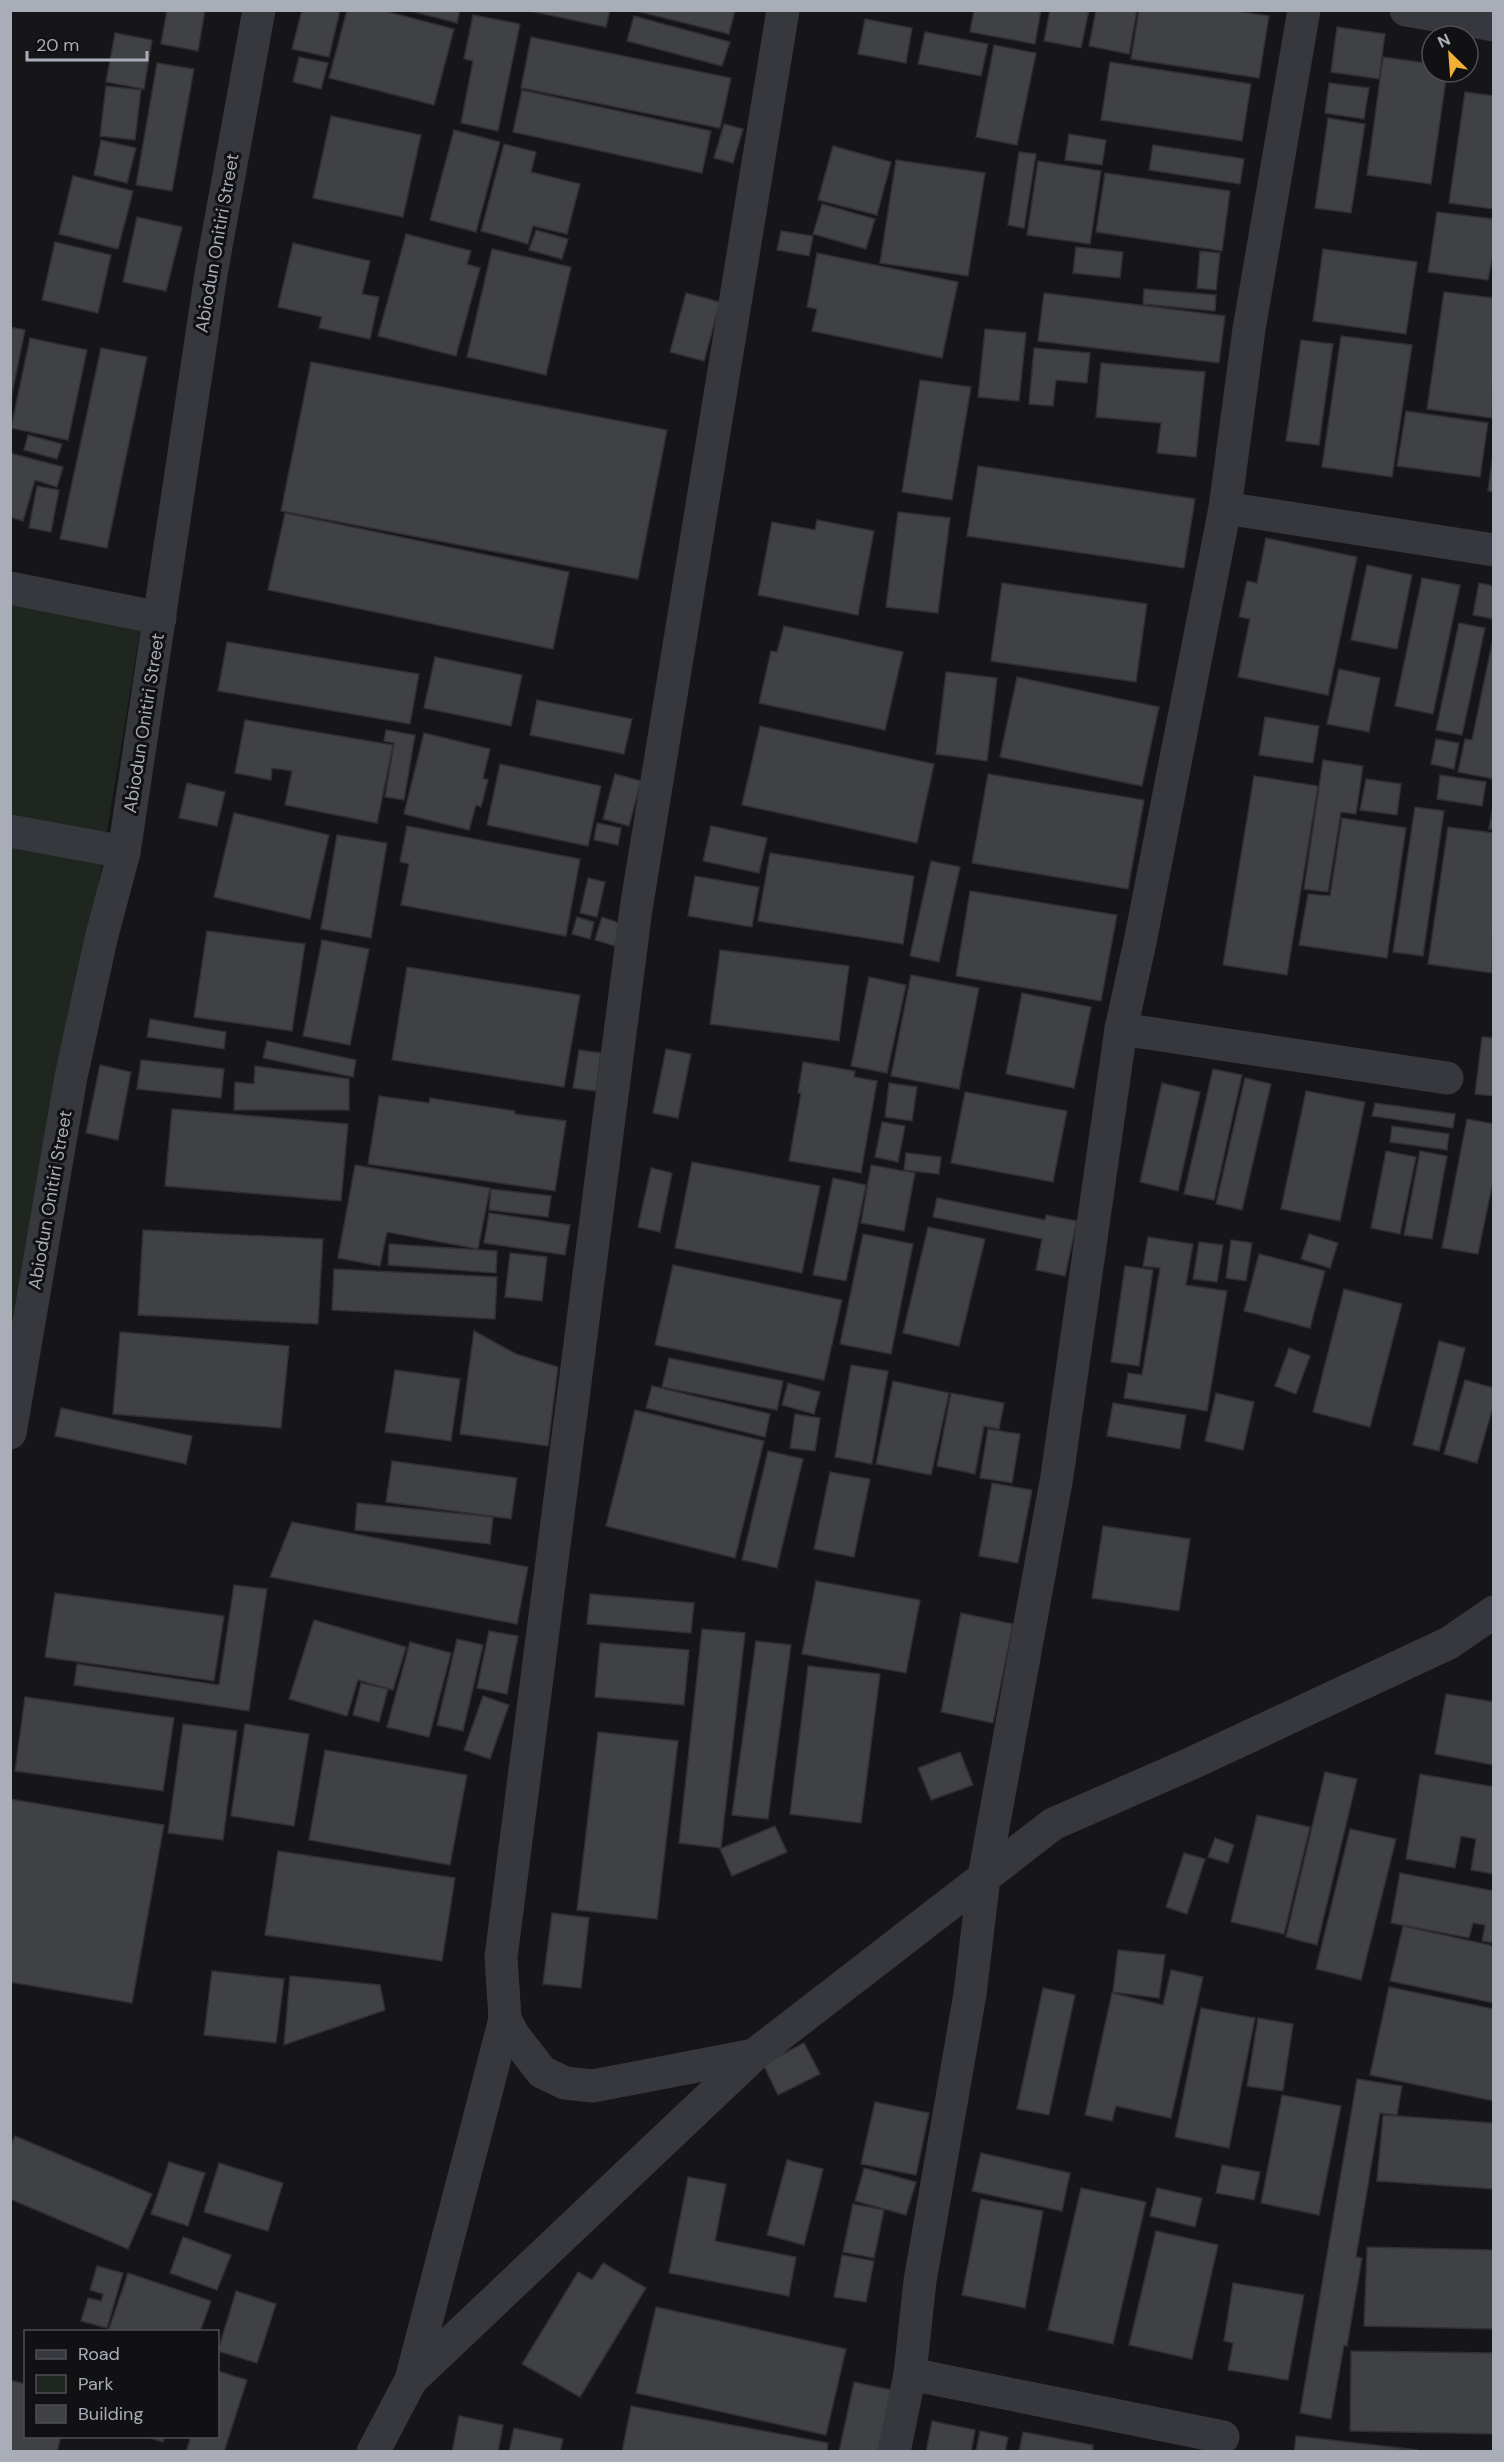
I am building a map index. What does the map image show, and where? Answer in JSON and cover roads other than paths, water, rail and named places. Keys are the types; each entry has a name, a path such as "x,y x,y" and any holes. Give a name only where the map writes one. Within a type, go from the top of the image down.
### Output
{"street":[{"name":"Abiodun Onitiri Street","path":"10,1433 71,1077 101,939 124,852 211,273 259,10"},
{"path":"373,2451 411,2380 505,2019 501,1957 636,909 783,10"},
{"path":"894,2451 910,2374 921,2281 970,1994 984,1877 1057,1476 1121,1029 1225,508 1249,329 1304,10"},
{"path":"1406,10 1494,25"},
{"path":"1225,508 1494,550"},
{"path":"10,588 160,618"},
{"path":"10,831 124,852"},
{"path":"1121,1029 1447,1078"},
{"path":"411,2380 754,2055 1053,1824 1190,1764 1449,1643 1494,1612"},
{"path":"505,2019 514,2036 542,2072 565,2083 592,2086 754,2055"},
{"path":"910,2374 1223,2437"}]}
